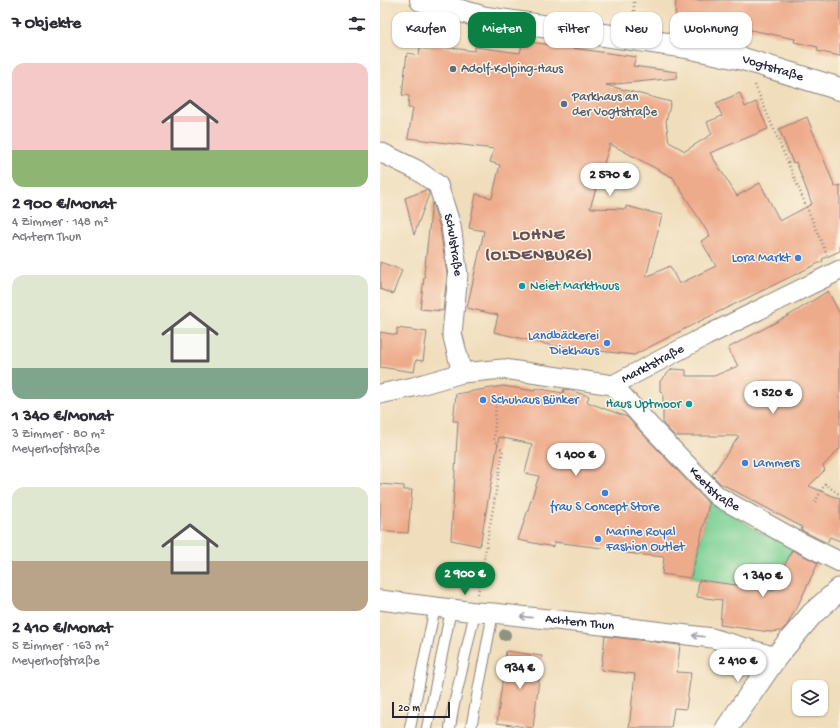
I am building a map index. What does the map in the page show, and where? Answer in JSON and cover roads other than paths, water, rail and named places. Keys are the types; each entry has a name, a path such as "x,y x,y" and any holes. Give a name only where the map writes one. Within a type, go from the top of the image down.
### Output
{"street":[{"name":"Vogtstraße","path":"421,0 486,18 687,47 743,59 840,89"},
{"name":"Schulstraße","path":"380,152 417,170 438,185 451,226 458,275 452,333 462,373"},
{"name":"Marktstraße","path":"380,394 413,387 462,373 503,370 613,385 837,271"},
{"name":"Keetstraße","path":"613,385 717,496 794,540 840,562"},
{"path":"727,728 776,657 812,614 840,589"},
{"name":"Achtern Thun","path":"380,600 712,638 776,657"}],"lane":[{"path":"410,728 443,608"},
{"path":"427,728 435,686 443,608"},
{"path":"450,728 453,709 484,613"},
{"path":"471,728 484,613"}],"place":[{"name":"Adolf-Kolping-Haus","path":"453,69"},
{"name":"Parkhaus an der Vogtstraße","path":"564,104"},
{"name":"Lora Markt","path":"798,258"},
{"name":"Neiet Markthuus","path":"522,286"},
{"name":"Landbäckerei Diekhaus","path":"607,343"},
{"name":"Schuhaus Bünker","path":"483,400"},
{"name":"Haus Uptmoor","path":"689,404"},
{"name":"Lammers","path":"745,463"},
{"name":"frau S Concept Store","path":"605,493"},
{"name":"Marine Royal Fashion Outlet","path":"598,539"}],"district":[{"name":"LOHNE (OLDENBURG)","path":"539,246"}]}
